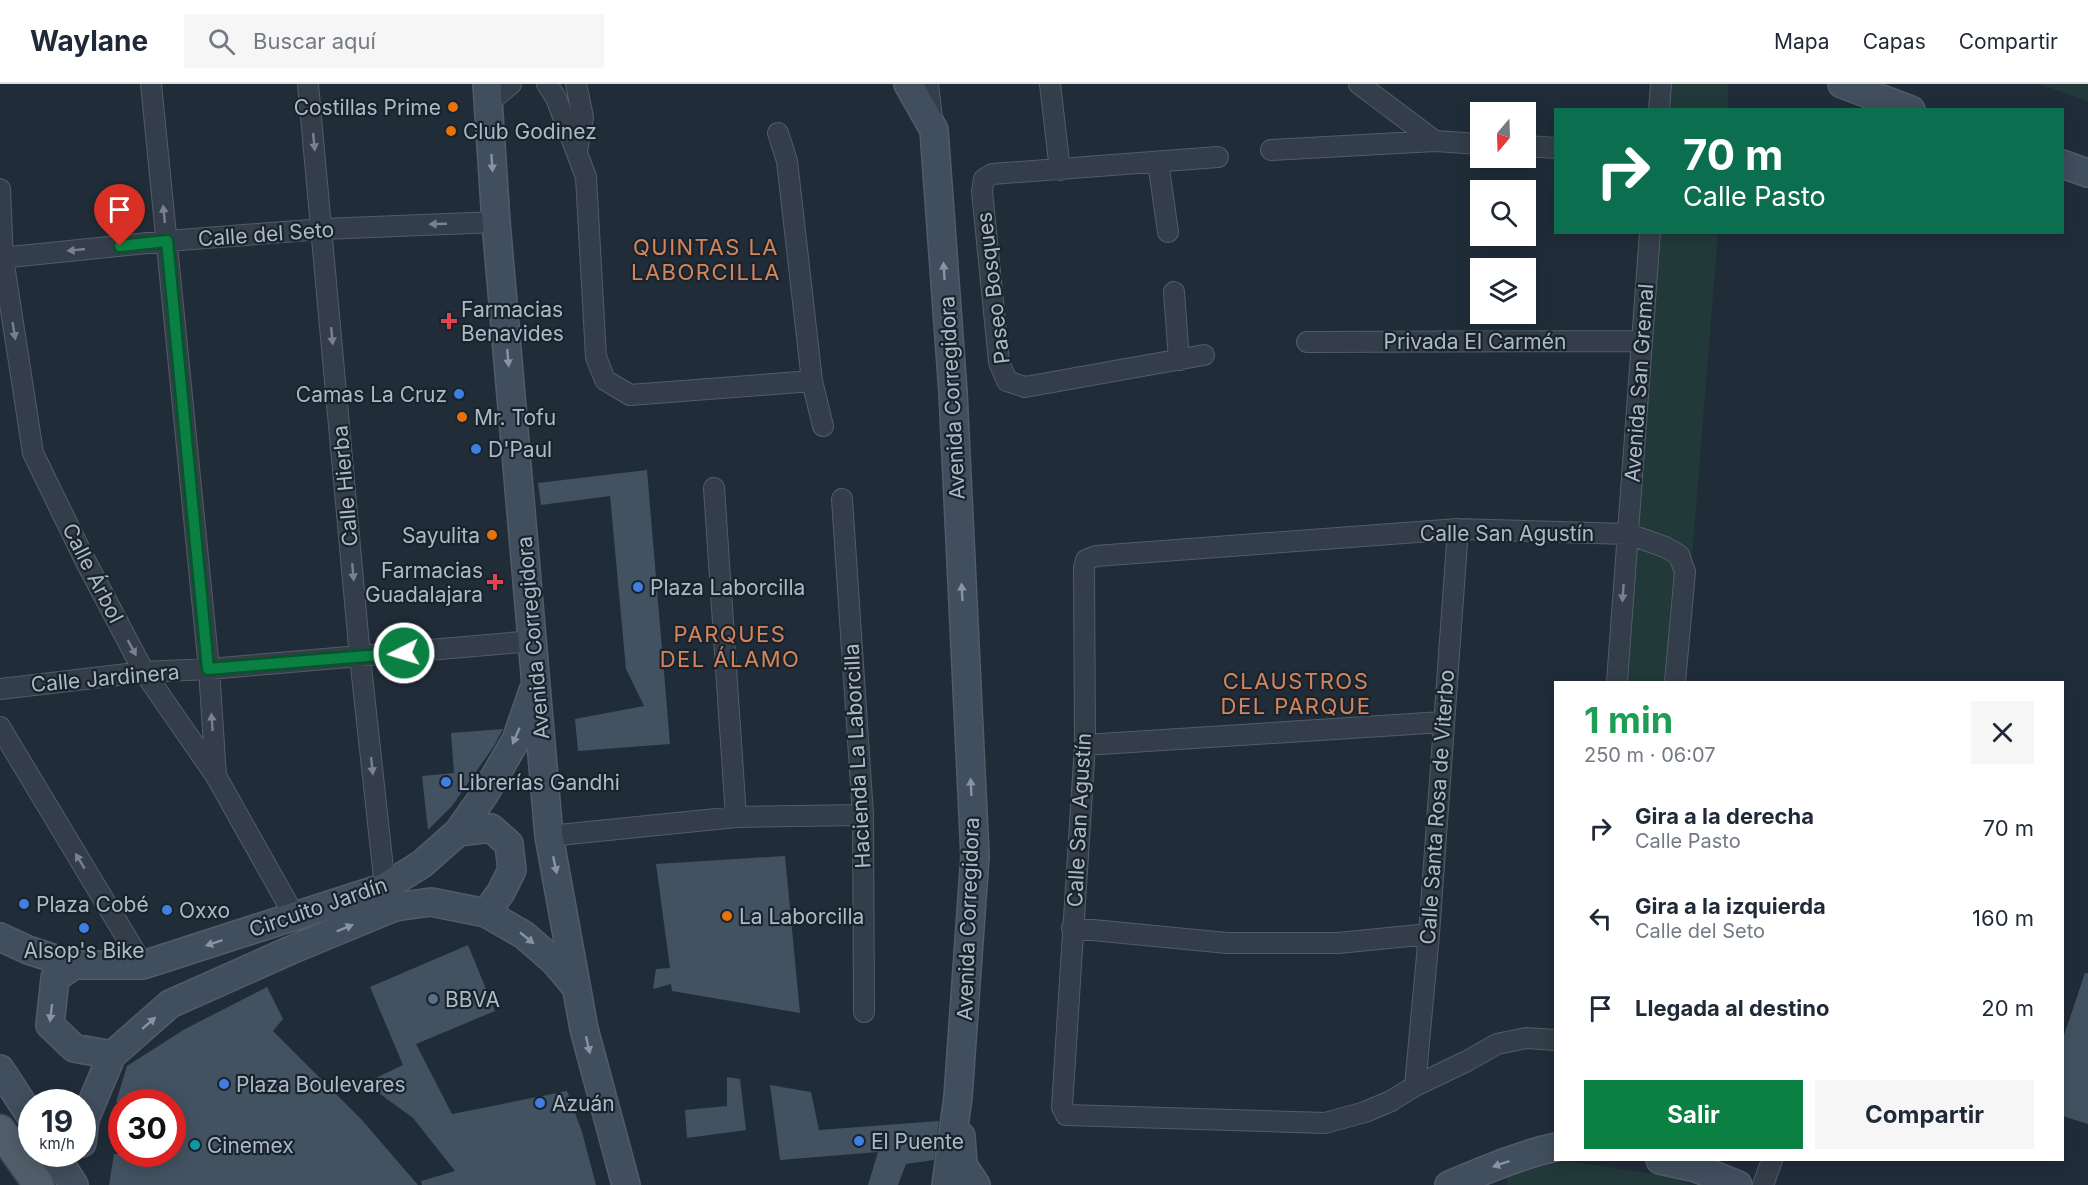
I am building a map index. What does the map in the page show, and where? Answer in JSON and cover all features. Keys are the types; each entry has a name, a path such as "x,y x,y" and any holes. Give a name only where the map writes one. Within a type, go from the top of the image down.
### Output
{"main road":[{"name":"Avenida Corregidora","path":"908,84 934,130 953,392 975,856 958,1097 946,1185"},
{"path":"1842,84 1906,108"},
{"name":"Avenida Corregidora","path":"488,93 496,222 549,836 592,1062 611,1125 635,1181"},
{"path":"2064,165 2088,173"},
{"name":"Circuito Jardín","path":"0,937 28,950 74,965 143,965 385,887 422,864 458,832 484,795 516,740 537,681"},
{"path":"458,832 491,828 509,844 512,870 501,892 486,913"},
{"name":"Circuito Jardín","path":"112,1055 170,1004 291,950 395,908 431,902 486,913 524,935 555,962 576,987"},
{"path":"74,965 55,978 50,1025 74,1048 112,1055 96,1093"},
{"path":"0,1069 18,1097"},
{"path":"958,1097 963,1165 976,1185"},
{"path":"0,1130 39,1185"},
{"path":"1449,1185 1485,1170 1554,1148"},
{"path":"1668,1161 1694,1164 1738,1185"},
{"path":"62,1167 74,1185"},
{"path":"82,1167 82,1185"}],"street":[{"path":"151,84 208,669 216,776"},
{"name":"Calle Hierba","path":"308,84 323,229 360,657 385,887"},
{"path":"488,93 511,84"},
{"path":"547,84 556,98 586,177 596,357 605,380 630,395 812,381"},
{"path":"576,84 583,117 577,154"},
{"path":"928,84 934,130"},
{"path":"1050,84 1060,170"},
{"path":"1359,84 1435,141"},
{"path":"1659,108 1661,84"},
{"path":"778,133 787,161 812,381 823,426"},
{"path":"1271,150 1435,141 1470,143"},
{"path":"1536,147 1554,148"},
{"name":"Paseo Bosques","path":"1204,355 1025,387 1007,381 999,362 982,191 984,179 992,174 1218,157"},
{"path":"1158,162 1168,232"},
{"name":"Calle Árbol","path":"0,189 1,258 33,453 85,560 144,672 216,776 295,917"},
{"name":"Calle del Seto","path":"1,258 167,241 323,229 496,222"},
{"name":"Avenida San Gremal","path":"1617,681 1650,234"},
{"path":"1174,292 1179,360"},
{"name":"Privada El Carmén","path":"1307,342 1642,341"},
{"path":"714,488 736,818"},
{"name":"Hacienda La Laborcilla","path":"842,499 863,815 864,1012"},
{"name":"Calle San Agustín","path":"1554,1040 1526,1038 1497,1044 1415,1086 1392,1101 1365,1112 1325,1123 1066,1115 1062,1107 1085,745 1084,568 1086,560 1096,556 1458,529 1628,534"},
{"name":"Calle Santa Rosa de Viterbo","path":"1415,1086 1458,529"},
{"path":"1628,534 1665,547 1679,555 1685,572 1674,681"},
{"name":"Calle Jardinera","path":"0,689 144,672 360,657 533,641"},
{"path":"1085,745 1443,722"},
{"path":"0,727 143,965"},
{"path":"549,836 736,818 863,815"},
{"path":"1072,928 1227,944 1338,943 1428,934"},
{"path":"1763,1185 1772,1161"}],"green space":[{"path":"1661,84 1728,84 1728,108 1659,108"},
{"path":"2039,84 2088,84 2088,101"},
{"path":"1650,234 1718,234 1682,681 1617,681"},
{"path":"1567,1161 1667,1176 1690,1185 1507,1185 1508,1175"}],"building":[{"name":"Plaza Laborcilla","path":"647,470 670,744 578,751 575,719 644,706 626,669 610,496 541,505 538,483"},
{"name":"Librerías Gandhi","path":"503,729 494,746 452,806 428,830 422,776 454,773 451,733"},
{"name":"La Laborcilla","path":"785,856 800,1013 672,991 671,984 653,989 656,969 670,968 656,864"},
{"path":"468,945 495,1011 416,1044 452,1114 567,1091 582,1132 596,1185 422,1185 421,1181 455,1171 413,1118 365,1083 403,1065 370,987"},
{"path":"2085,973 2088,973 2088,1124 2064,1117 2064,1035"},
{"name":"Plaza Boulevares","path":"267,987 283,1019 273,1031 361,1119 418,1185 109,1185 112,1167 186,1167 186,1089 120,1089 127,1066 185,1029"},
{"path":"727,1077 740,1079 746,1130 687,1138 685,1110 727,1106"},
{"name":"El Puente","path":"770,1085 811,1092 819,1130 939,1121 934,1160 906,1164 898,1185 868,1185 878,1152 780,1160"}],"place":[{"name":"Costillas Prime","path":"453,107"},
{"name":"Club Godinez","path":"451,131"},
{"name":"Farmacias Benavides","path":"449,321"},
{"name":"Camas La Cruz","path":"459,394"},
{"name":"Mr. Tofu","path":"462,417"},
{"name":"D'Paul","path":"476,449"},
{"name":"Sayulita","path":"492,535"},
{"name":"Farmacias Guadalajara","path":"495,582"},
{"name":"Plaza Laborcilla","path":"638,587"},
{"name":"Librerías Gandhi","path":"446,782"},
{"name":"Plaza Cobé","path":"24,904"},
{"name":"Oxxo","path":"167,910"},
{"name":"La Laborcilla","path":"727,916"},
{"name":"Alsop's Bike","path":"84,928"},
{"name":"BBVA","path":"433,999"},
{"name":"Plaza Boulevares","path":"224,1084"},
{"name":"Azuán","path":"540,1103"},
{"name":"El Puente","path":"859,1141"},
{"name":"Cinemex","path":"195,1145"}],"district":[{"name":"QUINTAS LA LABORCILLA","path":"706,260"},
{"name":"PARQUES DEL ÁLAMO","path":"730,646"},
{"name":"CLAUSTROS DEL PARQUE","path":"1296,694"}],"route":[{"path":"120,246 167,241 208,669 404,653"}]}
